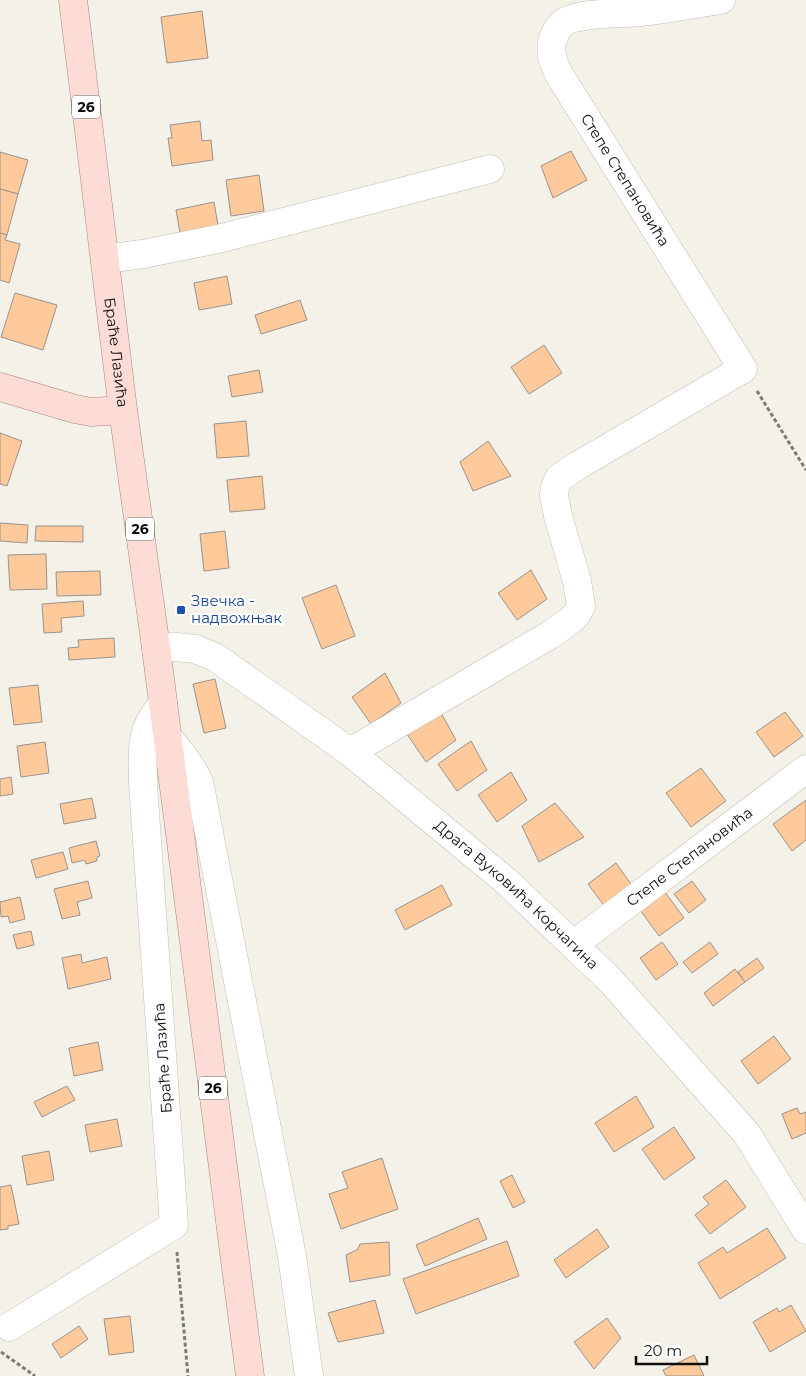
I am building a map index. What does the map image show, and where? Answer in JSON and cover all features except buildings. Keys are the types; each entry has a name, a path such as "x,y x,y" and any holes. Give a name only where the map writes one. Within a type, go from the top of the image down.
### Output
{"main road":[{"name":"Браће Лазића","path":"73,0 123,410 164,703 250,1376"},
{"path":"0,387 91,412 123,410"}],"street":[{"name":"Степе Степановића","path":"721,0 641,12 575,17 560,26 552,41 551,49 553,63 560,76 743,369"},
{"path":"105,259 143,254 218,239 490,169"},
{"path":"350,752 550,635 571,620 581,606 577,581 554,496 559,478 743,369"},
{"name":"Драга Вуковића Корчагина","path":"156,648 176,647 195,649 215,657 350,752 506,881 611,981 747,1134 806,1230"},
{"name":"Браће Лазића","path":"164,703 154,716 147,730 143,749 143,784 174,1225"},
{"path":"168,738 185,758 200,782 292,1256 309,1376"},
{"name":"Степе Степановића","path":"573,945 806,769"},
{"path":"9,1327 174,1225"}],"path":[{"path":"743,369 806,470"},
{"path":"174,1225 188,1376"},
{"path":"0,1352 35,1376"}],"place":[{"name":"Звечка - надвожњак","path":"181,610"}]}
